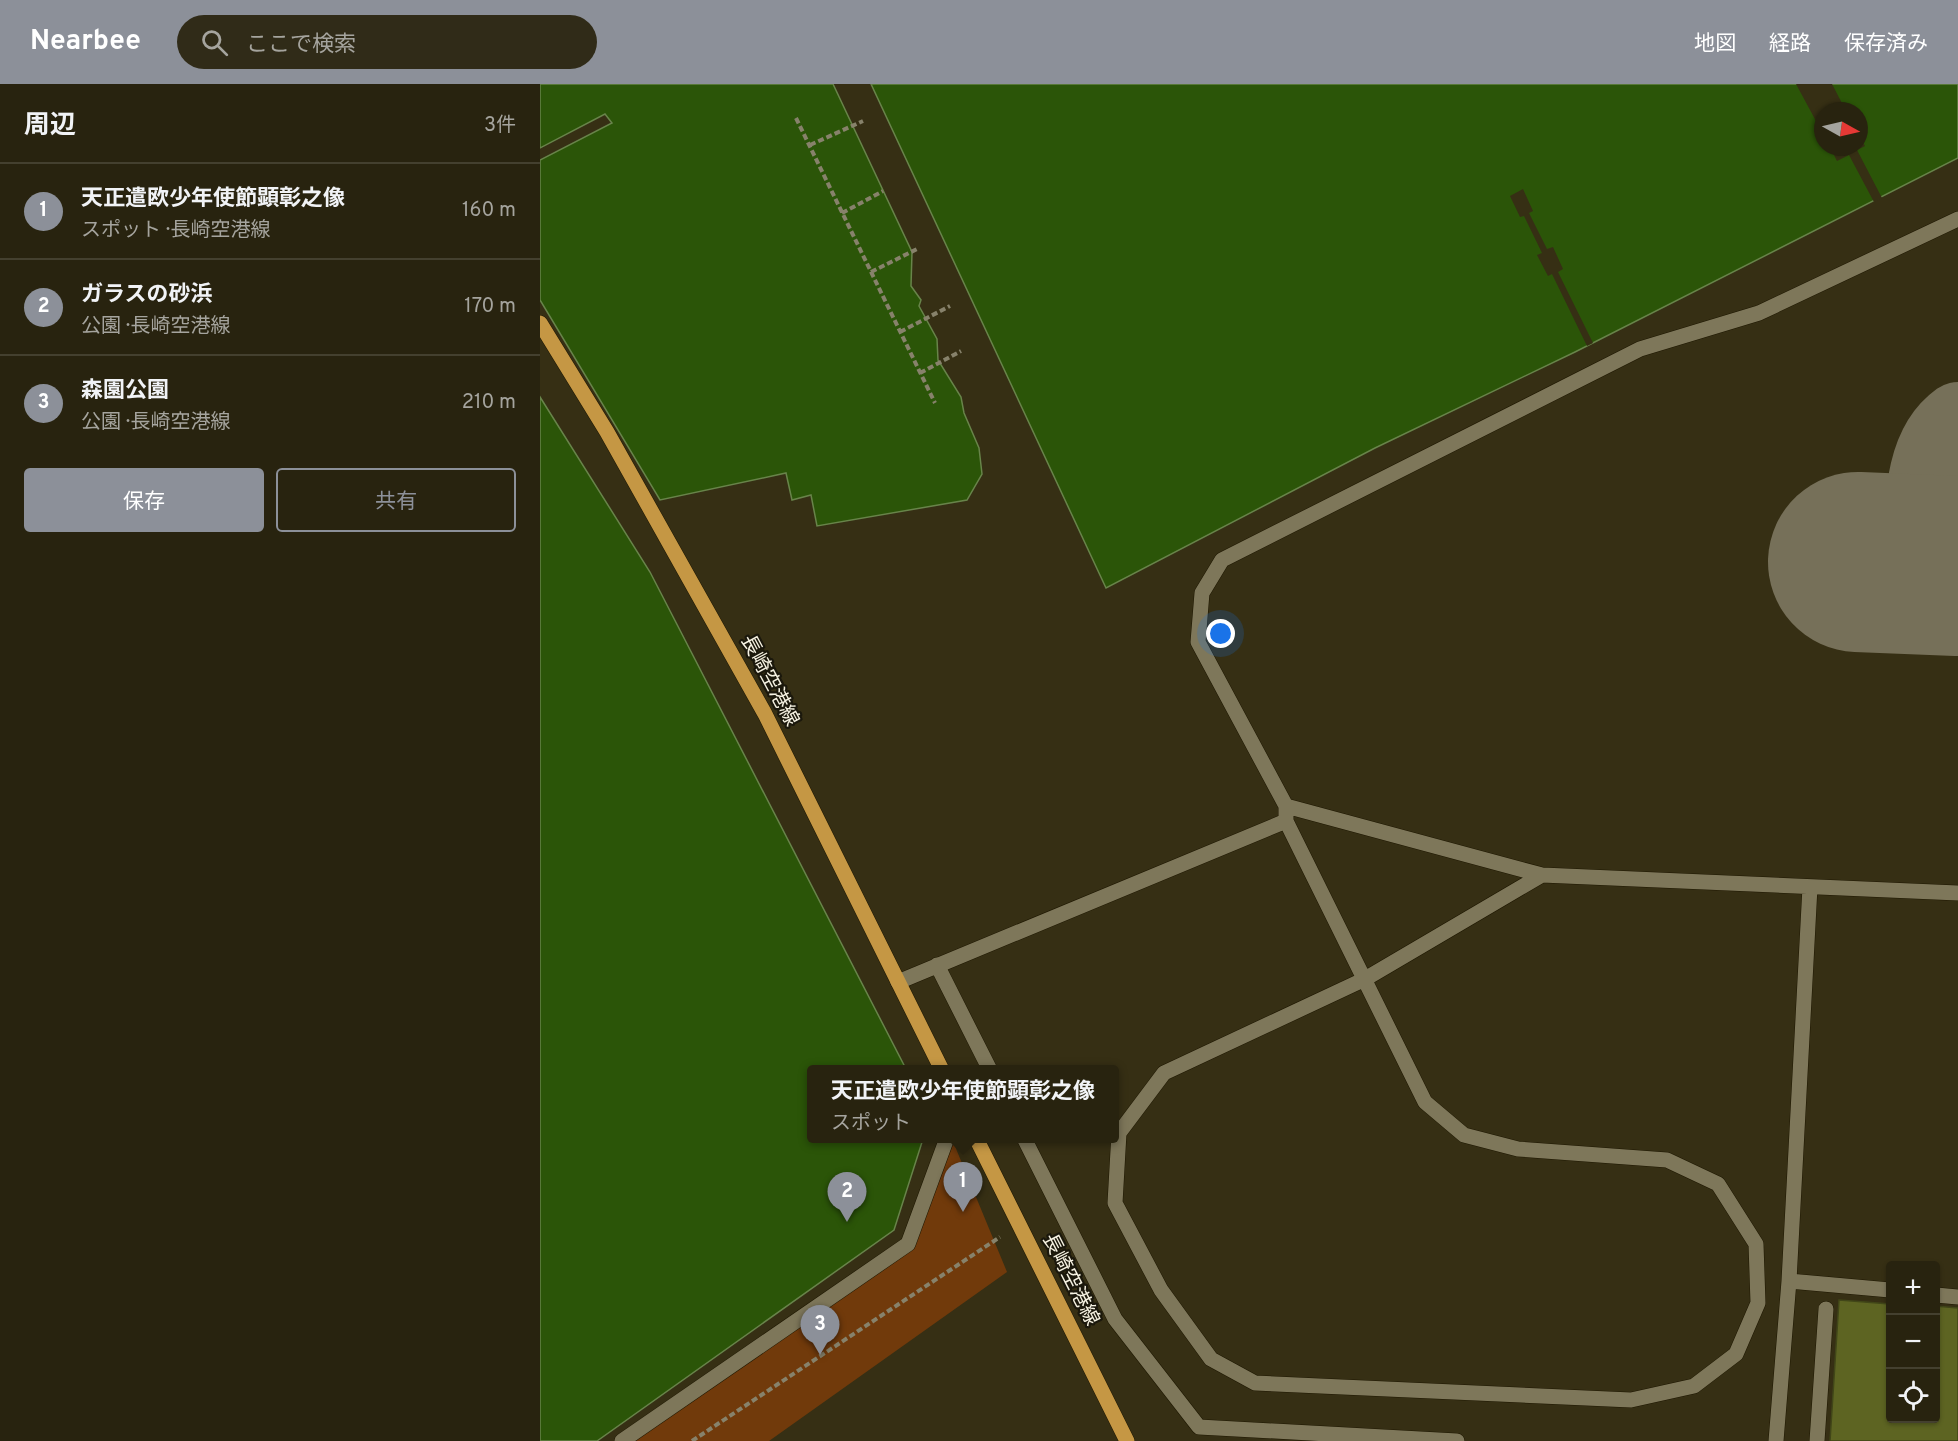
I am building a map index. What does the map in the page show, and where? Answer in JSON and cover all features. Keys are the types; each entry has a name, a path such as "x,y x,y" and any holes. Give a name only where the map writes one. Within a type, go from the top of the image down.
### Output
{"main road":[{"name":"長崎空港線","path":"540,323 607,432 765,714 940,1065"},
{"name":"長崎空港線","path":"978,1143 1127,1441"}],"street":[{"path":"1118,1143 1114,1203 1161,1290 1211,1359 1255,1383 1631,1400 1694,1386 1736,1354 1758,1303 1756,1244 1718,1184 1666,1160 1518,1149 1464,1136 1425,1102 1286,813 1198,642 1202,593 1222,560 1640,348 1760,313 1958,219"},
{"path":"898,982 1286,813 1542,875 1958,893"},
{"path":"1119,1133 1164,1073 1365,979 1542,875"},
{"path":"1776,1441 1790,1281 1810,887"},
{"path":"937,965 987,1065"},
{"path":"622,1441 908,1244 945,1143"},
{"path":"1027,1143 1115,1319 1199,1427 1457,1441"},
{"path":"1790,1281 1886,1290"},
{"path":"1940,1295 1958,1297"},
{"path":"1817,1441 1826,1309"}],"path":[{"path":"796,118 935,404"},
{"path":"810,145 863,121"},
{"path":"842,213 883,191"},
{"path":"871,272 919,248"},
{"path":"900,332 950,306"},
{"path":"920,373 961,351"},
{"path":"692,1441 1000,1237"}],"shaded area":[{"path":"540,84 833,84 912,252 911,286 921,300 919,306 937,339 938,360 961,397 964,413 979,448 982,474 967,500 817,526 811,495 792,500 786,473 660,500 540,300 540,160 612,123 605,114 540,148"},
{"path":"871,84 1958,84 1958,158 1575,352 1375,448 1106,588"},
{"path":"540,397 650,572 904,1065 807,1065 807,1143 922,1143 894,1230 597,1441 540,1441"},
{"path":"950,1143 954,1143 1007,1272 769,1441 632,1441 903,1239"}],"pier":[{"path":"1796,84 1832,84 1841,102 1814,102 1814,117"},
{"path":"1834,156 1847,156 1837,161"},
{"path":"1850,156 1860,156 1882,198 1874,202"},
{"path":"1523,189 1533,211 1529,213 1547,249 1553,247 1563,269 1558,272 1593,343 1587,346 1552,274 1548,276 1537,255 1542,253 1524,216 1520,217 1510,196"}],"building":[{"path":"1839,1300 1886,1304 1886,1423 1940,1423 1940,1306 1958,1308 1958,1441 1830,1441"}],"taxiway":[{"path":"1919,564 1921,505 1928,465 1934,447 1944,431 1958,418"}],"runway":[{"path":"1858,562 1958,566"}],"place":[{"name":"天正遣欧少年使節顕彰之像","path":"963,1212"},
{"name":"ガラスの砂浜","path":"847,1222"},
{"name":"森園公園","path":"820,1355"}]}
